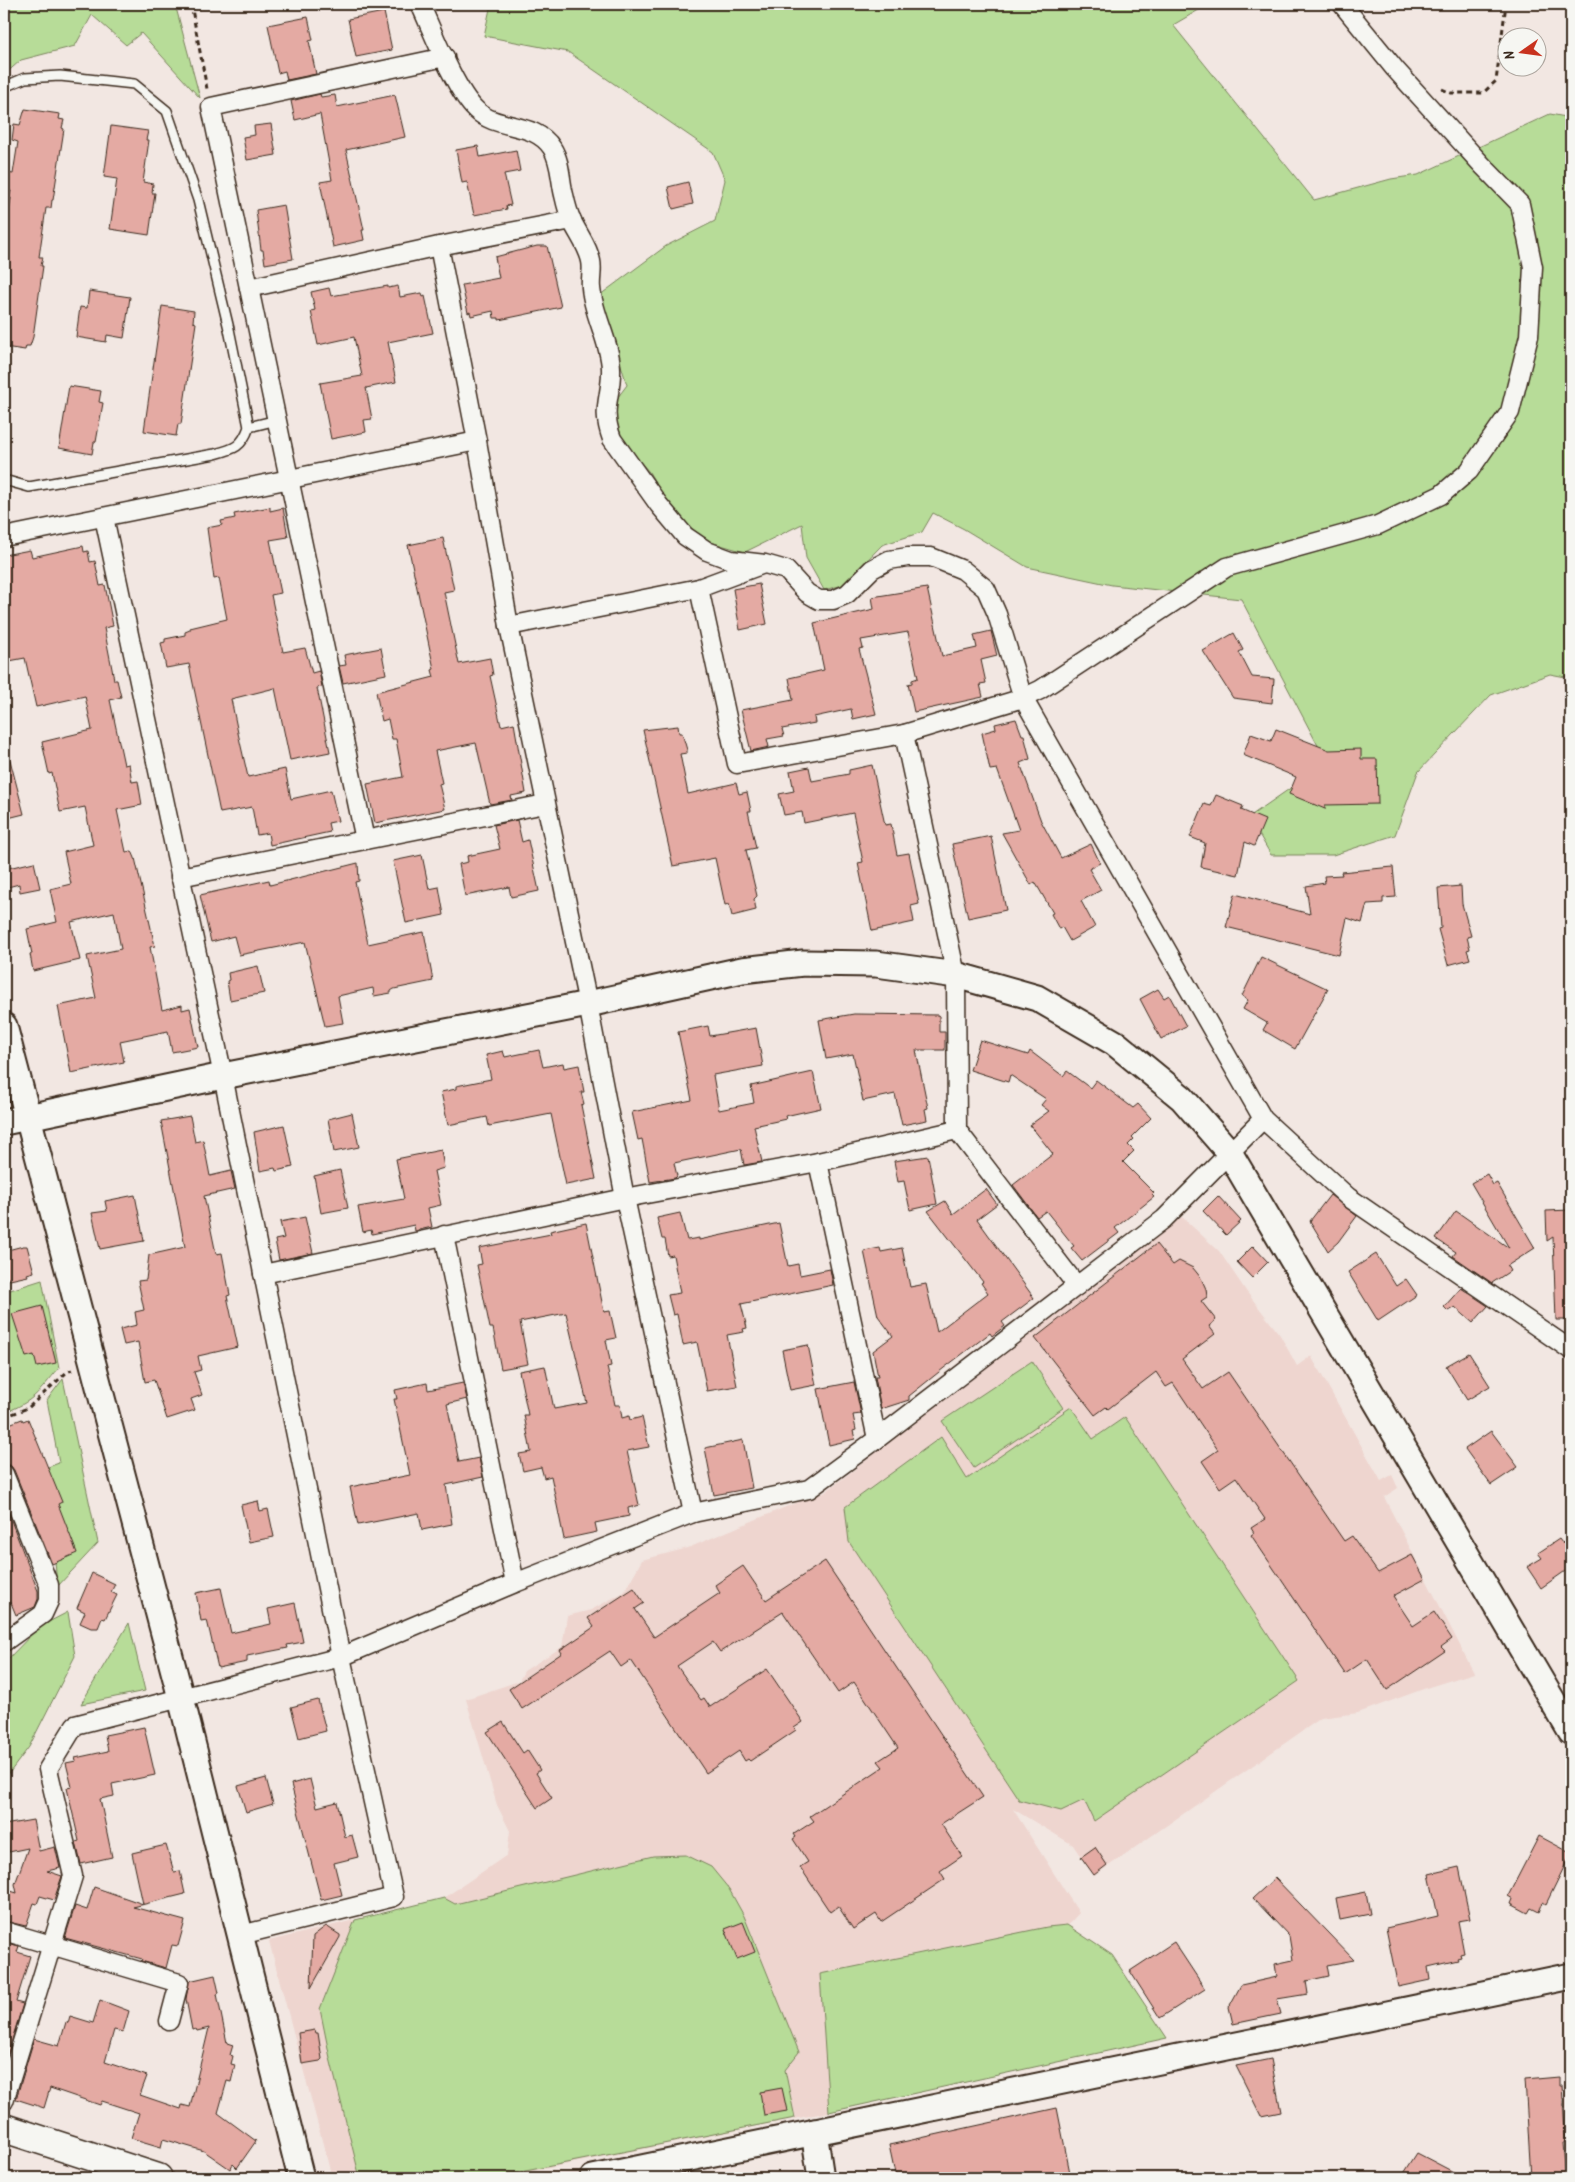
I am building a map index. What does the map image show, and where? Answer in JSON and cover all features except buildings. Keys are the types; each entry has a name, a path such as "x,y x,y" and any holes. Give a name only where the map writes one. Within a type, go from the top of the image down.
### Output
{"highway":[{"path":"4,2128 158,2178"}],"street":[{"path":"420,4 462,93 476,111 491,120 507,126 527,129 541,137 552,148 559,164 563,194 572,220 584,240 591,262 591,288 611,368 605,406 606,425 612,439 659,505 685,536 707,551 732,560 764,564 786,570 806,593 819,600 833,600 847,594 872,569 889,560 908,557 931,557 963,570 986,590 997,614 1022,698 1263,1119 1348,1197 1571,1350"},
{"path":"699,588 737,764 904,734 1022,698 1040,690 1227,567 1378,525 1441,495 1469,471 1510,412 1529,336 1533,267 1520,204 1395,69 1342,4"},
{"path":"366,840 211,107 445,57"},
{"path":"249,288 439,246 572,220"},
{"path":"439,246 477,440 509,626 588,1004 625,1198 693,1513"},
{"path":"4,537 477,440"},
{"path":"104,516 223,1076 341,1657 394,1897 241,1935"},
{"path":"509,626 699,588 764,564"},
{"path":"904,734 956,974 957,1130 1077,1286"},
{"path":"180,876 545,804"},
{"path":"16,1120 223,1076 588,1004 742,970 803,963 876,964 956,974 1037,998 1115,1043 1182,1098 1228,1152 1571,1732"},
{"path":"4,1026 16,1120 93,1365 181,1698 301,2178"},
{"path":"4,2101 73,1876 48,1769 76,1724 341,1657 515,1583 693,1513 809,1489 1164,1219 1228,1152 1263,1119"},
{"path":"263,1274 625,1198 818,1162 957,1130"},
{"path":"818,1162 877,1439"},
{"path":"444,1235 515,1583"},
{"path":"4,1474 49,1585 49,1602 42,1614 4,1642"},
{"path":"4,1931 179,1983 169,2021"},
{"path":"593,2178 1571,1976"},
{"path":"814,2132 821,2178"}],"lane":[{"path":"4,87 25,78 60,76 134,84 167,111 198,200 229,329 249,427 245,439 233,449 215,454 29,486 4,480"},
{"path":"249,427 277,420"}],"path":[{"path":"191,4 211,107"},
{"path":"1435,86 1451,94 1483,93 1496,81 1506,4"},
{"path":"4,1417 28,1408 67,1372 93,1365"}],"shaded area":[{"path":"1182,1217 1219,1251 1246,1291 1280,1335 1297,1366 1311,1356 1381,1481 1392,1475 1398,1488 1384,1497 1474,1673 1358,1713 1321,1718 1094,1876 1073,1845 1013,1809 1079,1913 1068,1925 1112,1955 1167,2038 829,2112 523,2173 490,2178 337,2178 331,2174 269,1941 444,1898 507,1855 510,1831 497,1805 466,1699 519,1681 524,1671 562,1647 567,1616 591,1610 624,1592 642,1560 688,1548 824,1493"}],"green space":[{"path":"4,4 175,4 200,98 141,33 126,45 92,15 75,46 21,60 4,75"},
{"path":"491,4 1209,4 1173,25 1314,200 1391,179 1418,175 1550,114 1571,118 1571,678 1550,674 1491,695 1418,772 1395,835 1333,855 1271,855 1249,817 1295,785 1324,757 1241,599 1112,585 1027,567 964,529 933,513 922,532 882,545 843,585 824,590 806,558 802,524 745,552 707,541 674,514 649,472 623,442 612,405 627,385 600,295 666,246 715,221 725,180 713,152 568,52 484,36"},
{"path":"42,1280 59,1368 29,1400 4,1413 4,1338 10,1334 4,1328 4,1292"},
{"path":"1032,1361 1063,1408 974,1468 942,1421"},
{"path":"63,1379 98,1543 57,1587 48,1467 59,1463 47,1400"},
{"path":"1071,1407 1093,1439 1125,1417 1299,1681 1094,1821 1084,1800 1061,1811 1019,1800 849,1542 845,1507 941,1437 967,1479"},
{"path":"68,1612 75,1656 29,1747 4,1780 4,1663 39,1627"},
{"path":"129,1623 145,1691 81,1704"},
{"path":"686,1855 711,1867 729,1889 744,1916 799,2052 785,2070 795,2118 490,2178 360,2178 330,2058 320,2009 355,1920 444,1898 455,1904 653,1856"},
{"path":"1067,1925 1112,1955 1167,2038 829,2112 820,1974 1047,1927"}]}
